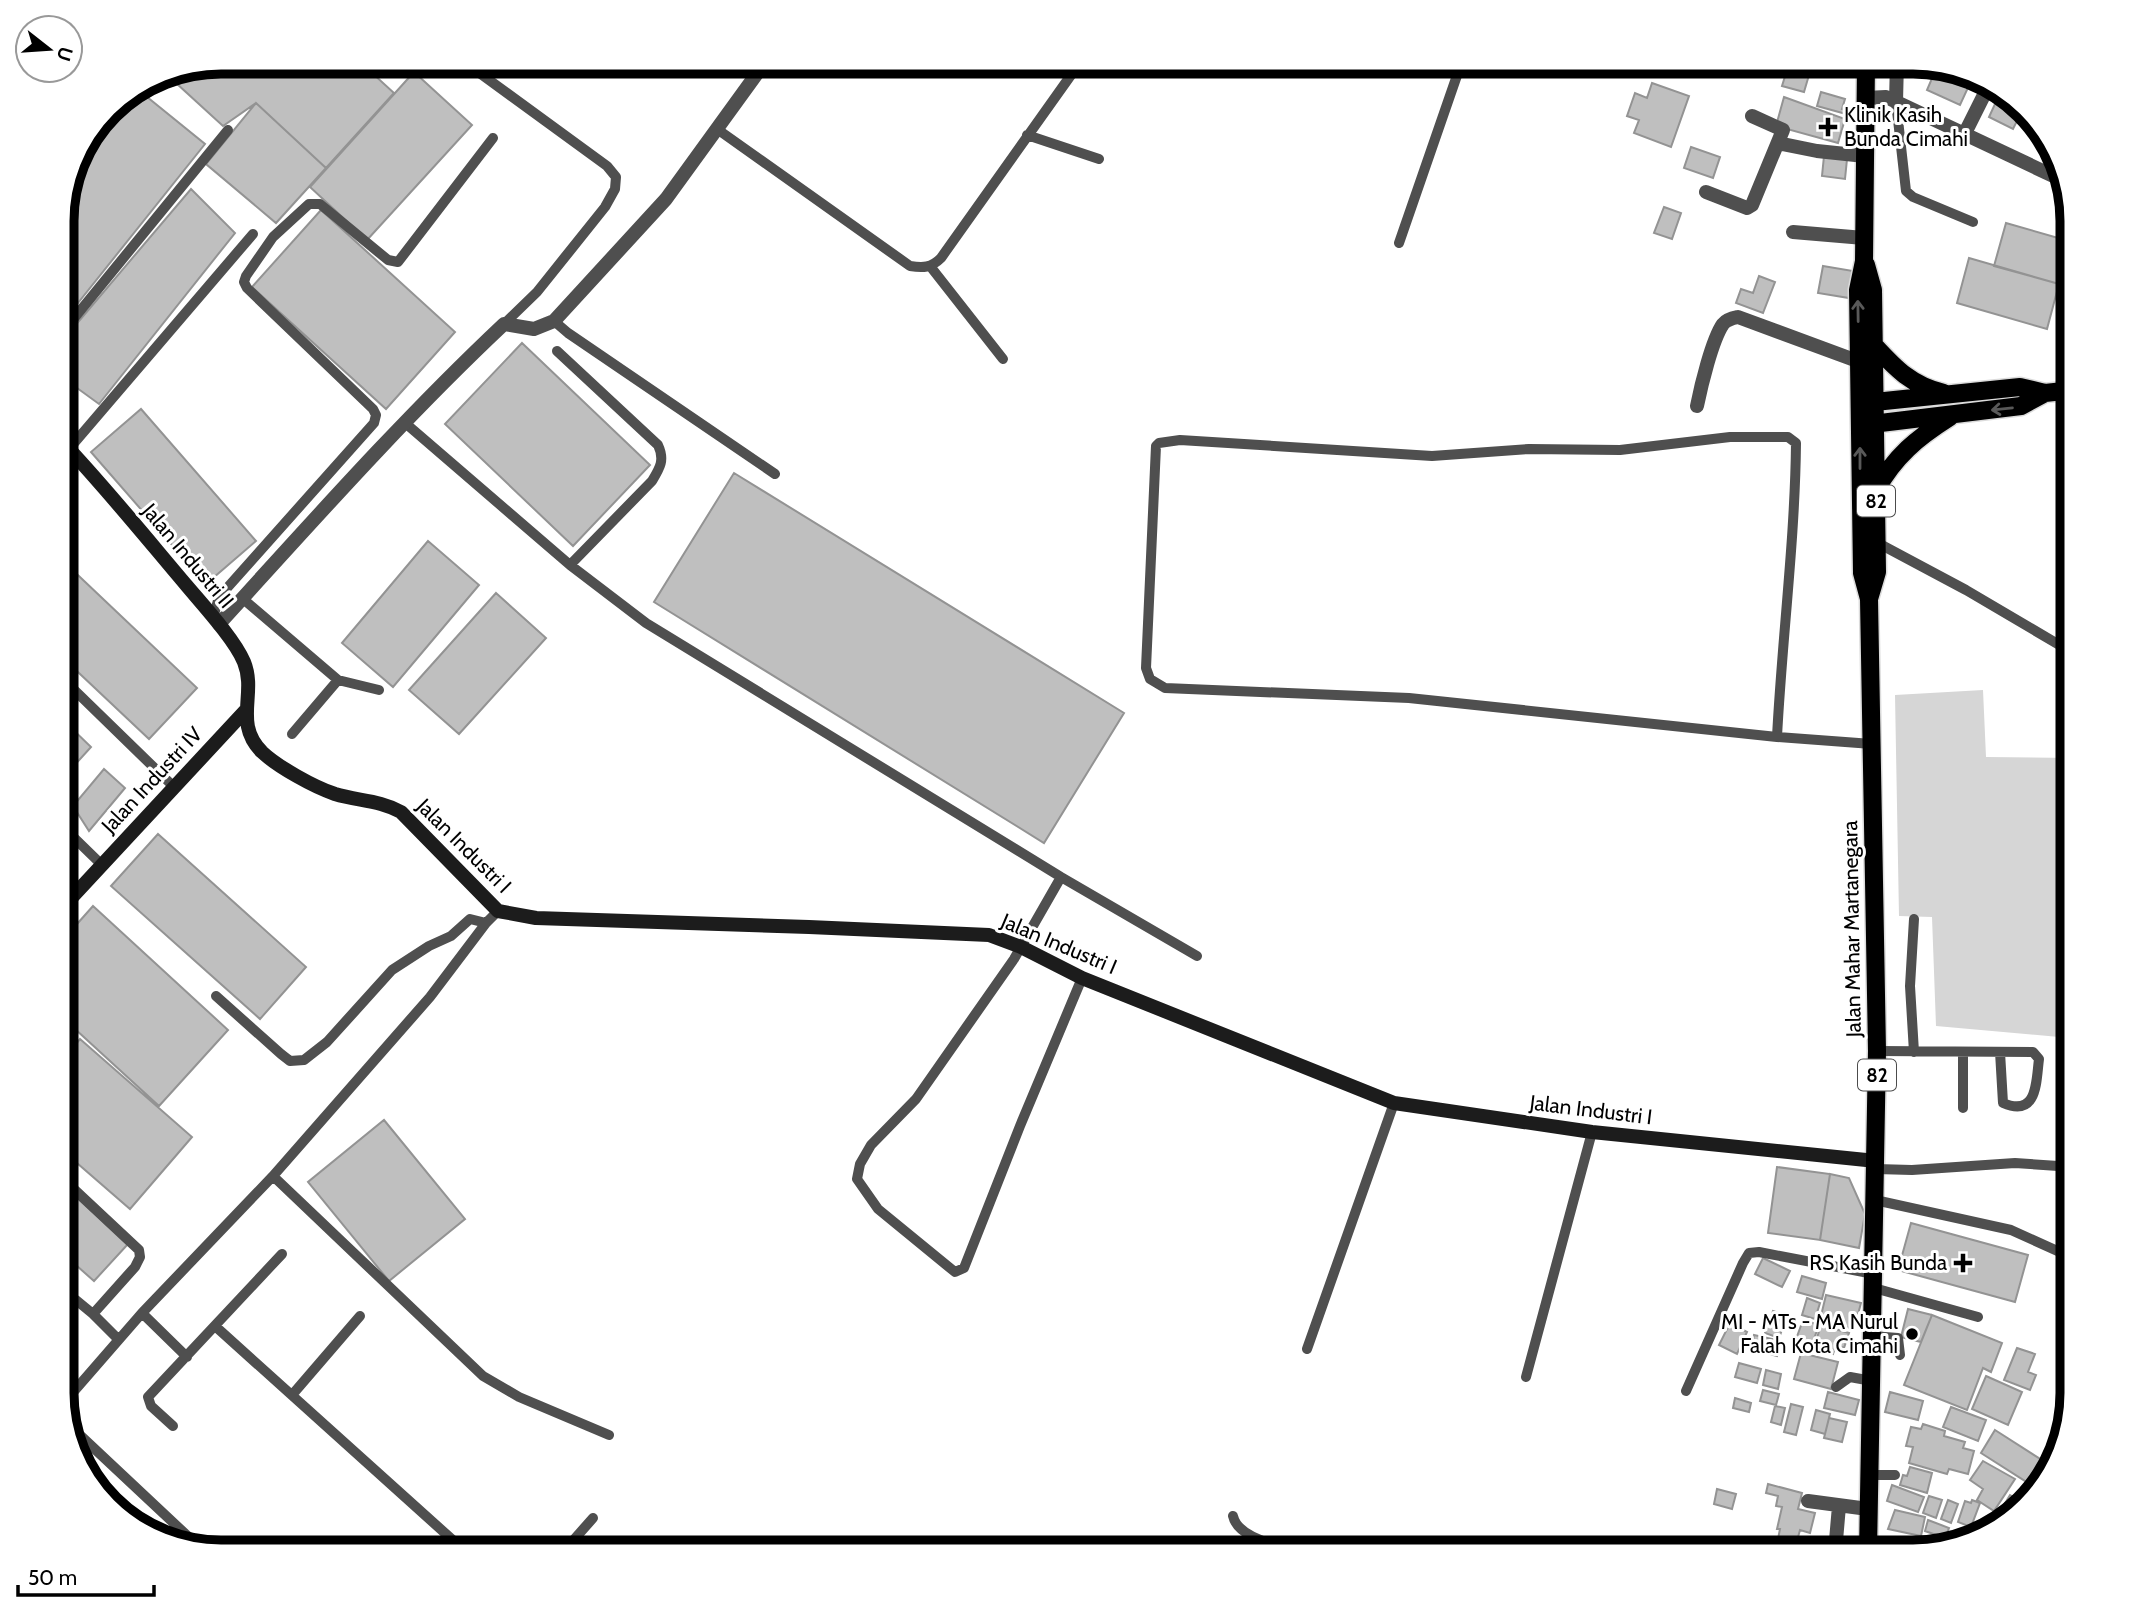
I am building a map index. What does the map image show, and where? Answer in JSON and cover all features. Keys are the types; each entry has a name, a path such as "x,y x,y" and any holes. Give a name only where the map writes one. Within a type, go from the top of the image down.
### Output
{"main road":[{"name":"Jalan Mahar Martanegara","path":"1866,74 1864,261 1858,290 1860,362 1868,403"},
{"name":"Jalan Mahar Martanegara","path":"1864,261 1873,290 1874,345 1868,403 1862,573 1869,599 1877,1051 1868,1540"},
{"path":"1874,345 1902,375 1928,389 1954,395"},
{"path":"1868,403 2020,387 2045,393 2060,391"},
{"path":"1868,424 2021,407 2045,393"},
{"path":"1876,491 1897,459 1918,437 1955,414"},
{"name":"Jalan Mahar Martanegara","path":"1868,424 1876,491 1877,572 1869,599"},
{"name":"Jalan Industri II","path":"74,457 216,621 244,661 249,696 245,711"},
{"name":"Jalan Industri IV","path":"74,895 245,711"},
{"name":"Jalan Industri I","path":"245,711 251,740 264,754 293,774 333,793 387,804 401,812 498,911 536,918 989,935 1021,947 1082,978 1394,1103 1592,1132 1876,1165"}],"street":[{"path":"216,621 242,598 445,379 505,324 534,329 554,321 666,199 756,74"},
{"path":"1896,102 1897,74"},
{"path":"1964,135 1985,93"},
{"path":"1866,98 1886,97 1964,135 2052,171"},
{"path":"1706,192 1750,207 1783,131 1752,116"},
{"path":"1778,143 1817,151 1865,156"},
{"path":"1793,232 1864,238"},
{"path":"1696,406 1723,324 1733,318 1738,317 1860,362"},
{"path":"1808,1501 1868,1509"},
{"path":"1836,1540 1839,1506"}],"lane":[{"path":"481,74 607,166 616,177 615,189 605,207 537,292 505,324"},
{"path":"717,128 910,266 921,268 930,266 941,258 1071,74"},
{"path":"1399,243 1458,74"},
{"path":"1896,102 1906,191 1913,197 1973,222"},
{"path":"74,318 228,130"},
{"path":"1027,135 1099,159"},
{"path":"216,621 219,597 374,423 376,415 373,409 247,288 244,282 246,276 273,237 315,202 388,260 398,262 493,138"},
{"path":"74,437 253,234"},
{"path":"930,266 1003,359"},
{"path":"554,321 579,341 775,474"},
{"path":"557,351 658,445 662,453 662,465 652,481 570,565"},
{"path":"404,422 570,565 646,623 1061,877 1196,956"},
{"path":"1777,737 1782,639 1795,490 1796,443 1788,437 1730,437 1620,450 1529,449 1432,456 1180,440 1159,443 1156,446 1146,668 1150,680 1165,688 1409,698 1777,737 1872,744"},
{"path":"1876,542 2060,645"},
{"path":"242,598 338,680 379,690"},
{"path":"292,734 338,680"},
{"path":"74,690 174,787"},
{"path":"74,838 102,865"},
{"path":"1061,877 1021,947 916,1099 871,1145 860,1164 856,1179 878,1209 955,1272 964,1268 1082,978"},
{"path":"74,1391 142,1313 273,1176 430,997 498,911"},
{"path":"216,996 290,1061 304,1060 327,1042 392,970 429,946 451,936 470,919 486,923"},
{"path":"1914,919 1910,986 1914,1052"},
{"path":"1877,1051 2033,1052 2039,1059 2033,1099 2017,1106 2003,1103 2000,1052"},
{"path":"1963,1052 1963,1108"},
{"path":"1307,1349 1394,1103"},
{"path":"1526,1377 1592,1132"},
{"path":"1876,1165 1912,1170 2015,1163 2060,1166"},
{"path":"273,1176 483,1376 519,1397 609,1435"},
{"path":"74,1189 139,1250 140,1257 135,1267 93,1314"},
{"path":"1875,1200 2011,1230 2060,1252"},
{"path":"1686,1391 1749,1253 1759,1252 1874,1281 1978,1317"},
{"path":"173,1426 151,1406 148,1397 282,1254"},
{"path":"74,1300 118,1339"},
{"path":"142,1313 187,1357"},
{"path":"292,1395 360,1316"},
{"path":"215,1326 453,1540"},
{"path":"1872,1336 1898,1338 1900,1355"},
{"path":"1836,1387 1850,1377 1872,1381"},
{"path":"79,1435 186,1536"},
{"path":"1869,1475 1895,1475"},
{"path":"1233,1516 1235,1524 1258,1540"},
{"path":"574,1540 593,1518"}],"shaded area":[{"path":"1983,690 1986,757 2060,758 2060,976 2057,980 2060,985 2060,1132 2057,1132 2059,1037 1936,1026 1932,917 1899,916 1895,695"}],"building":[{"path":"211,74 373,74 394,93 326,168 256,103 223,126 174,81"},
{"path":"412,74 416,74 472,125 367,240 310,187"},
{"path":"1786,74 1809,75 1804,92 1782,86"},
{"path":"1933,75 1969,85 1960,105 1927,90"},
{"path":"1652,83 1689,96 1671,147 1634,133 1639,120 1627,116 1635,93 1647,98"},
{"path":"1821,92 1845,99 1842,109 1847,110 1846,114 1817,106"},
{"path":"145,95 205,144 74,308 74,211 78,182 93,147 104,131 116,116"},
{"path":"1784,97 1845,119 1838,143 1776,126"},
{"path":"1997,100 2019,117 2013,129 1989,117"},
{"path":"256,103 326,168 276,223 206,164"},
{"path":"1691,147 1720,157 1713,178 1684,168"},
{"path":"1824,156 1847,159 1845,179 1822,176"},
{"path":"191,189 235,233 99,404 74,386 74,327"},
{"path":"1664,207 1681,213 1672,239 1654,233"},
{"path":"321,210 455,332 386,409 252,287"},
{"path":"2006,223 2060,239 2059,284 1994,266"},
{"path":"1969,258 2059,284 2047,329 1957,303"},
{"path":"1823,266 1853,271 1849,298 1818,293"},
{"path":"1759,276 1775,282 1763,313 1736,303 1741,289 1753,293"},
{"path":"522,343 650,465 573,546 445,424"},
{"path":"141,409 256,541 206,584 91,452"},
{"path":"734,473 1124,713 1044,843 654,602"},
{"path":"428,541 479,585 393,687 342,643"},
{"path":"74,571 197,688 149,739 74,668"},
{"path":"496,593 546,638 459,734 409,690"},
{"path":"74,731 91,747 74,766"},
{"path":"104,769 125,788 89,831 74,805"},
{"path":"158,834 306,967 260,1019 111,886"},
{"path":"93,906 228,1030 159,1106 74,1028 74,927"},
{"path":"80,1039 192,1137 130,1209 74,1160 74,1046"},
{"path":"384,1120 465,1219 389,1281 308,1182"},
{"path":"1777,1167 1830,1174 1820,1240 1768,1233"},
{"path":"1830,1174 1849,1178 1865,1214 1859,1248 1820,1240"},
{"path":"74,1195 128,1244 94,1281 77,1266 74,1269"},
{"name":"RS Kasih Bunda","path":"1911,1223 2028,1255 2015,1302 1898,1270"},
{"path":"1763,1258 1790,1271 1782,1287 1755,1274"},
{"path":"1802,1276 1826,1283 1822,1299 1797,1292"},
{"path":"1826,1295 1861,1303 1854,1329 1820,1320"},
{"path":"1807,1298 1820,1303 1815,1319 1802,1315"},
{"path":"1908,1309 1932,1315 1921,1342 1901,1337"},
{"path":"1773,1311 1787,1316 1779,1338 1765,1333"},
{"path":"1932,1315 2002,1343 1991,1372 1983,1368 1967,1410 1904,1385"},
{"path":"1803,1320 1819,1325 1811,1347 1795,1342"},
{"path":"1730,1323 1747,1332 1737,1354 1719,1345"},
{"path":"1821,1325 1849,1333 1844,1348 1836,1345 1833,1354 1819,1350 1821,1343 1816,1341"},
{"path":"1754,1335 1781,1341 1777,1356 1751,1349"},
{"path":"2017,1348 2035,1354 2028,1372 2036,1375 2030,1390 2004,1380"},
{"path":"1801,1353 1838,1362 1831,1389 1794,1379"},
{"path":"1739,1363 1761,1369 1757,1383 1735,1377"},
{"path":"1766,1370 1781,1374 1778,1389 1763,1385"},
{"path":"1986,1376 2022,1392 2008,1425 1972,1409"},
{"path":"1763,1390 1779,1394 1776,1405 1760,1401"},
{"path":"1828,1392 1859,1400 1855,1415 1824,1408"},
{"path":"1890,1392 1923,1401 1918,1420 1885,1412"},
{"path":"1735,1398 1751,1403 1749,1412 1733,1408"},
{"path":"1791,1404 1803,1407 1796,1435 1784,1432"},
{"path":"1775,1406 1785,1408 1781,1425 1771,1422"},
{"path":"1951,1407 1986,1420 1978,1441 1943,1427"},
{"path":"1816,1410 1830,1414 1825,1434 1811,1430"},
{"path":"1829,1418 1847,1422 1842,1442 1824,1438"},
{"path":"1923,1424 1945,1431 1944,1436 1965,1442 1963,1448 1974,1451 1968,1474 1949,1469 1947,1474 1909,1463 1913,1447 1906,1446 1911,1427 1921,1429"},
{"path":"1995,1430 2043,1461 2029,1483 1981,1453"},
{"path":"1983,1461 2015,1479 1994,1511 1977,1500 1983,1489 1970,1480"},
{"path":"1910,1467 1932,1473 1927,1493 1900,1485 1903,1475 1907,1476"},
{"path":"1768,1484 1802,1493 1798,1509 1815,1513 1810,1533 1800,1530 1797,1540 1778,1540 1780,1529 1777,1529 1782,1507 1776,1506 1778,1496 1766,1493"},
{"path":"1892,1485 1924,1497 1918,1512 1887,1501"},
{"path":"1717,1489 1736,1494 1732,1509 1714,1504"},
{"path":"2010,1495 2016,1498 2003,1509 2000,1511"},
{"path":"1929,1496 1942,1500 1936,1518 1923,1513"},
{"path":"1948,1500 1958,1504 1951,1523 1941,1519"},
{"path":"1972,1500 1980,1503 1971,1527 1958,1522 1965,1501 1971,1503"},
{"path":"1895,1510 1925,1517 1921,1536 1888,1529"},
{"path":"1928,1520 1949,1528 1946,1536 1941,1537 1925,1531"}],"place":[{"name":"Klinik Kasih Bunda Cimahi","path":"1828,127"},
{"name":"RS Kasih Bunda","path":"1963,1263"},
{"name":"MI - MTs - MA Nurul Falah Kota Cimahi","path":"1912,1334"}]}
